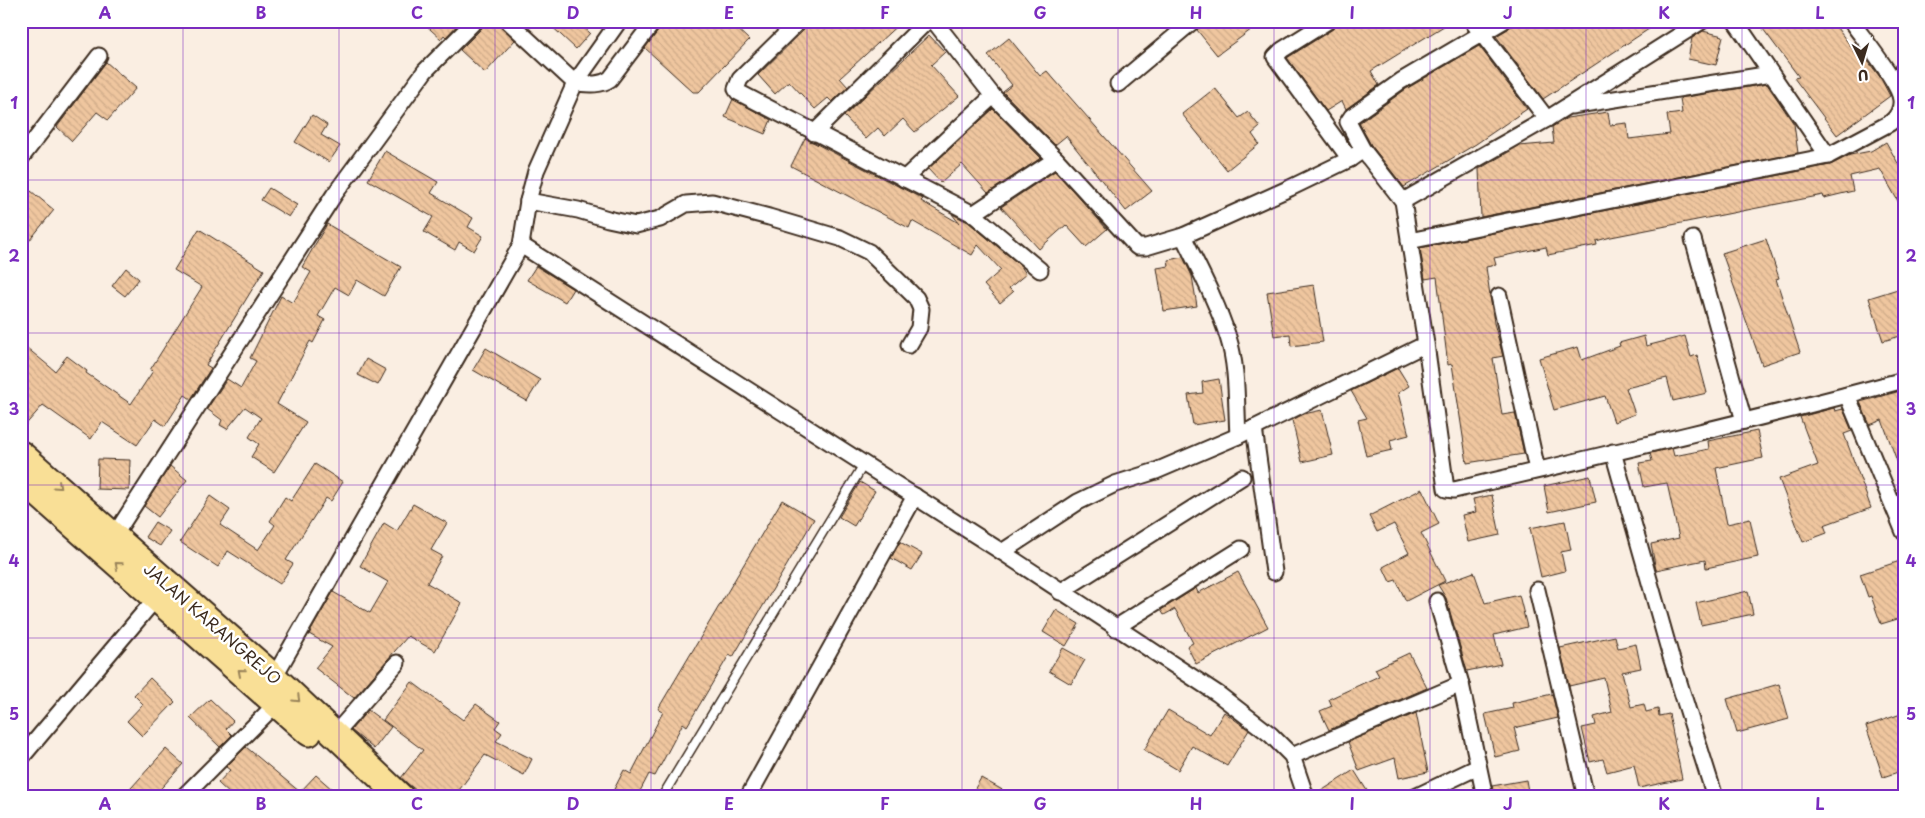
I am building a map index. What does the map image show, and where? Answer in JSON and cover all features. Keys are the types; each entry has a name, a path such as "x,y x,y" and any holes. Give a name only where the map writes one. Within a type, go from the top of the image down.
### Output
{"main road":[{"name":"JALAN KARANGREJO","path":"21,454 274,677 401,797"},
{"name":"JALAN KARANGREJO","path":"21,480 382,797"}],"street":[{"path":"114,536 334,196 425,71 475,21"},
{"path":"508,21 575,83 605,83 654,21"},
{"path":"274,677 521,245 528,200 536,171 575,83 619,21"},
{"path":"800,21 740,79 736,89 814,133 973,214 1040,270"},
{"path":"814,133 927,21"},
{"path":"934,21 993,96 1056,159 1137,247 1146,248 1183,236 1350,159 1363,150"},
{"path":"1118,84 1193,21"},
{"path":"1328,21 1282,50 1275,57 1350,159"},
{"path":"1472,21 1547,119"},
{"path":"1503,21 1401,81 1352,116 1348,122 1350,129 1363,150 1403,201 1426,344 1446,489 1454,490 1744,421 1904,380"},
{"path":"1403,201 1547,119 1702,21"},
{"path":"1735,21 1828,156"},
{"path":"1409,242 1828,156 1900,122 1901,98 1895,84 1851,21"},
{"path":"21,158 98,56"},
{"path":"1562,108 1771,74"},
{"path":"904,179 993,96"},
{"path":"973,214 1056,159"},
{"path":"528,200 578,210 636,225 660,219 686,204 712,202 769,216 840,238 869,252 916,298 920,309 919,328 910,345"},
{"path":"1183,236 1207,286 1228,338 1236,389 1238,436"},
{"path":"1694,239 1744,421"},
{"path":"521,245 1002,552 1060,592 1218,694 1271,735 1292,756 1306,797"},
{"path":"1499,296 1538,470"},
{"path":"1002,552 1078,502 1115,484 1156,471 1238,436 1426,344"},
{"path":"1847,395 1904,532"},
{"path":"1254,428 1274,572"},
{"path":"1613,452 1671,657 1714,797"},
{"path":"1060,592 1242,477"},
{"path":"748,797 915,496"},
{"path":"1115,628 1241,548"},
{"path":"1537,590 1586,797"},
{"path":"21,758 156,598"},
{"path":"1437,601 1461,684 1485,797"},
{"path":"334,735 397,663"},
{"path":"1292,756 1461,684"},
{"path":"183,797 276,704"},
{"path":"1415,797 1478,767"}],"lane":[{"path":"662,797 864,464"}],"building":[{"path":"421,21 461,21 446,37 444,35 441,39"},
{"path":"484,21 496,21 515,40 485,73 460,50 482,28"},
{"path":"546,21 577,21 590,33 576,49"},
{"path":"666,21 729,21 749,40 699,92 693,92 645,48"},
{"path":"808,21 902,21 840,78 848,87 832,102 828,98 815,109 789,81 775,94 758,75 806,28"},
{"path":"1202,21 1263,21 1217,55 1197,30"},
{"path":"1337,21 1452,21 1371,71 1379,85 1346,109 1342,101 1326,111 1287,58 1333,29"},
{"path":"1512,21 1661,21 1543,99 1496,36 1508,29"},
{"path":"1757,21 1832,21 1860,59 1864,56 1880,77 1890,96 1837,135 1794,78 1799,77"},
{"path":"1703,31 1723,36 1716,65 1688,59 1692,38"},
{"path":"929,35 945,52 931,65 959,96 915,132 903,119 885,136 878,128 866,139 844,116"},
{"path":"1009,38 1040,76 1047,71 1152,191 1126,211 1066,136 1055,145 1003,92 1012,85 988,55"},
{"path":"1479,46 1527,109 1476,144 1404,187 1371,145 1359,123 1406,89"},
{"path":"106,62 136,88 108,120 97,112 72,141 57,127"},
{"path":"1767,84 1794,124 1798,153 1481,217 1479,169 1519,146 1554,143 1552,127 1567,118 1608,112 1610,125 1627,123 1629,139 1670,134 1667,115 1682,113 1680,98"},
{"path":"1215,88 1239,118 1248,112 1260,127 1252,134 1259,144 1227,170 1182,114"},
{"path":"733,99 771,120 765,134 725,117"},
{"path":"993,109 1041,158 988,193 962,164 941,183 928,169"},
{"path":"312,115 327,125 321,135 340,146 329,162 295,142"},
{"path":"805,138 923,199 921,201 959,223 952,214 968,222 1021,266 1026,274 1009,288 1013,292 1000,303 984,285 1001,270 978,245 972,255 912,221 909,228 791,166"},
{"path":"1886,142 1904,174 1904,212 1880,169 1850,176 1853,191 1824,198 1823,195 1611,237 1596,241 1597,245 1548,255 1546,247 1494,258 1496,265 1486,267 1494,323 1503,356 1493,358 1502,415 1515,413 1524,454 1467,463 1452,364 1448,365 1437,277 1425,279 1420,248 1830,165 1850,155 1871,151"},
{"path":"385,151 438,182 431,193 473,218 468,227 483,236 474,251 459,242 455,250 424,232 433,217 368,180"},
{"path":"1055,171 1107,229 1086,247 1066,225 1039,249 1001,207"},
{"path":"269,188 297,205 289,217 261,200"},
{"path":"31,191 54,210 21,251 21,204"},
{"path":"327,224 401,267 384,296 357,280 349,295 335,287 318,316 325,320 313,343 310,341 277,404 306,422 274,472 251,457 259,444 249,437 261,418 245,407 227,429 220,425 222,420 207,409 227,379 241,388 256,361 250,358 281,296 293,303 311,272 302,267"},
{"path":"199,229 264,270 206,365 211,368 191,399 185,395 165,426 155,419 137,445 102,422 91,439 43,405 21,430 21,343 55,371 67,356 87,371 86,373 131,404 153,371 150,370 202,287 174,270"},
{"path":"1766,239 1779,278 1776,279 1800,352 1762,365 1722,253"},
{"path":"1183,257 1192,276 1197,306 1164,311 1157,268 1169,266 1168,260"},
{"path":"536,266 573,289 565,302 527,280"},
{"path":"126,268 139,279 125,296 112,286"},
{"path":"1314,285 1323,342 1291,346 1290,334 1274,336 1267,292"},
{"path":"1904,287 1904,335 1883,341 1869,298"},
{"path":"1644,336 1646,346 1685,336 1691,357 1697,355 1707,393 1673,401 1667,378 1626,388 1635,414 1614,422 1605,396 1554,410 1539,358 1578,347 1582,360 1620,346 1619,343"},
{"path":"486,348 540,380 527,401 473,370"},
{"path":"366,359 386,370 378,385 358,375"},
{"path":"1398,368 1409,386 1398,393 1409,435 1390,440 1392,450 1366,456 1358,420 1367,418 1351,391"},
{"path":"1219,379 1225,420 1193,425 1188,395 1203,393 1202,382"},
{"path":"1904,390 1904,475 1902,475 1882,420 1870,425 1860,402"},
{"path":"1834,408 1835,411 1843,409 1852,431 1844,434 1871,508 1824,525 1827,533 1803,542 1779,479 1818,465 1800,417"},
{"path":"1322,410 1333,455 1302,462 1292,420 1304,414"},
{"path":"1757,431 1763,458 1716,468 1727,524 1750,519 1758,557 1706,568 1705,560 1656,570 1651,544 1679,538 1667,483 1644,487 1639,463 1652,461 1650,453 1672,448 1674,456 1709,449 1708,441"},
{"path":"98,459 130,460 129,490 97,489"},
{"path":"315,464 343,482 331,501 326,498 286,560 293,564 280,584 228,551 218,567 180,542 210,496 230,510 220,525 258,550 275,525 270,521 285,497 291,501"},
{"path":"170,466 187,480 158,517 144,506"},
{"path":"1590,476 1596,502 1549,512 1544,486"},
{"path":"860,482 875,491 854,526 839,517"},
{"path":"1422,489 1439,524 1421,533 1445,581 1406,601 1396,580 1390,582 1383,567 1409,553 1394,524 1377,532 1369,516"},
{"path":"1492,495 1500,535 1468,542 1462,515 1476,512 1473,499"},
{"path":"782,500 814,519 733,657 729,655 687,726 683,723 655,776 649,774 637,797 610,797 624,770 631,774 663,712 658,709"},
{"path":"413,504 447,523 431,550 442,556 427,583 462,603 435,651 408,636 354,698 315,668 332,647 309,634 333,592 370,613 388,582 360,566 384,523 397,531"},
{"path":"1565,521 1571,550 1561,552 1565,571 1541,577 1530,528"},
{"path":"155,522 170,531 160,546 145,537"},
{"path":"900,542 922,554 912,570 891,558"},
{"path":"1900,561 1904,572 1904,617 1881,624 1871,596 1868,597 1860,574"},
{"path":"1238,572 1268,627 1196,664 1187,646 1193,643 1175,609 1164,615 1161,610 1196,588 1198,593"},
{"path":"1474,572 1485,603 1519,595 1527,627 1494,635 1501,664 1467,671 1446,598 1438,585"},
{"path":"1748,591 1753,614 1701,625 1696,603"},
{"path":"1056,610 1079,624 1066,646 1043,632"},
{"path":"1615,636 1618,648 1636,644 1641,668 1622,672 1631,707 1644,704 1646,712 1658,709 1659,716 1669,714 1682,779 1639,788 1634,765 1607,772 1603,759 1590,762 1582,728 1596,725 1594,717 1612,712 1604,678 1569,686 1560,648"},
{"path":"1063,648 1085,660 1071,684 1049,671"},
{"path":"1409,653 1427,688 1329,730 1320,711 1332,706 1329,699 1379,676 1375,669"},
{"path":"150,678 175,702 142,736 127,721 143,704 134,695"},
{"path":"412,682 463,720 476,704 500,721 495,728 502,733 496,741 532,759 524,775 485,755 454,797 425,797 408,784 401,778 423,750 383,720"},
{"path":"1779,684 1789,719 1737,733 1727,699"},
{"path":"1552,694 1558,718 1514,728 1520,751 1495,757 1485,714 1513,708 1512,703"},
{"path":"210,699 233,721 226,729 232,735 220,747 190,718"},
{"path":"368,710 391,727 374,749 351,730"},
{"path":"1168,710 1210,735 1224,712 1249,730 1227,766 1192,746 1178,770 1144,750"},
{"path":"1416,713 1428,772 1399,778 1395,758 1359,771 1348,742"},
{"path":"1904,713 1904,770 1883,777 1866,726"},
{"path":"246,747 300,792 316,775 341,797 233,797 218,783 230,770 226,767"},
{"path":"166,749 183,764 153,797 123,797"},
{"path":"1354,770 1371,797 1315,797 1315,795"},
{"path":"981,778 1015,797 970,797"},
{"path":"1526,780 1529,797 1494,797 1492,786"}]}
